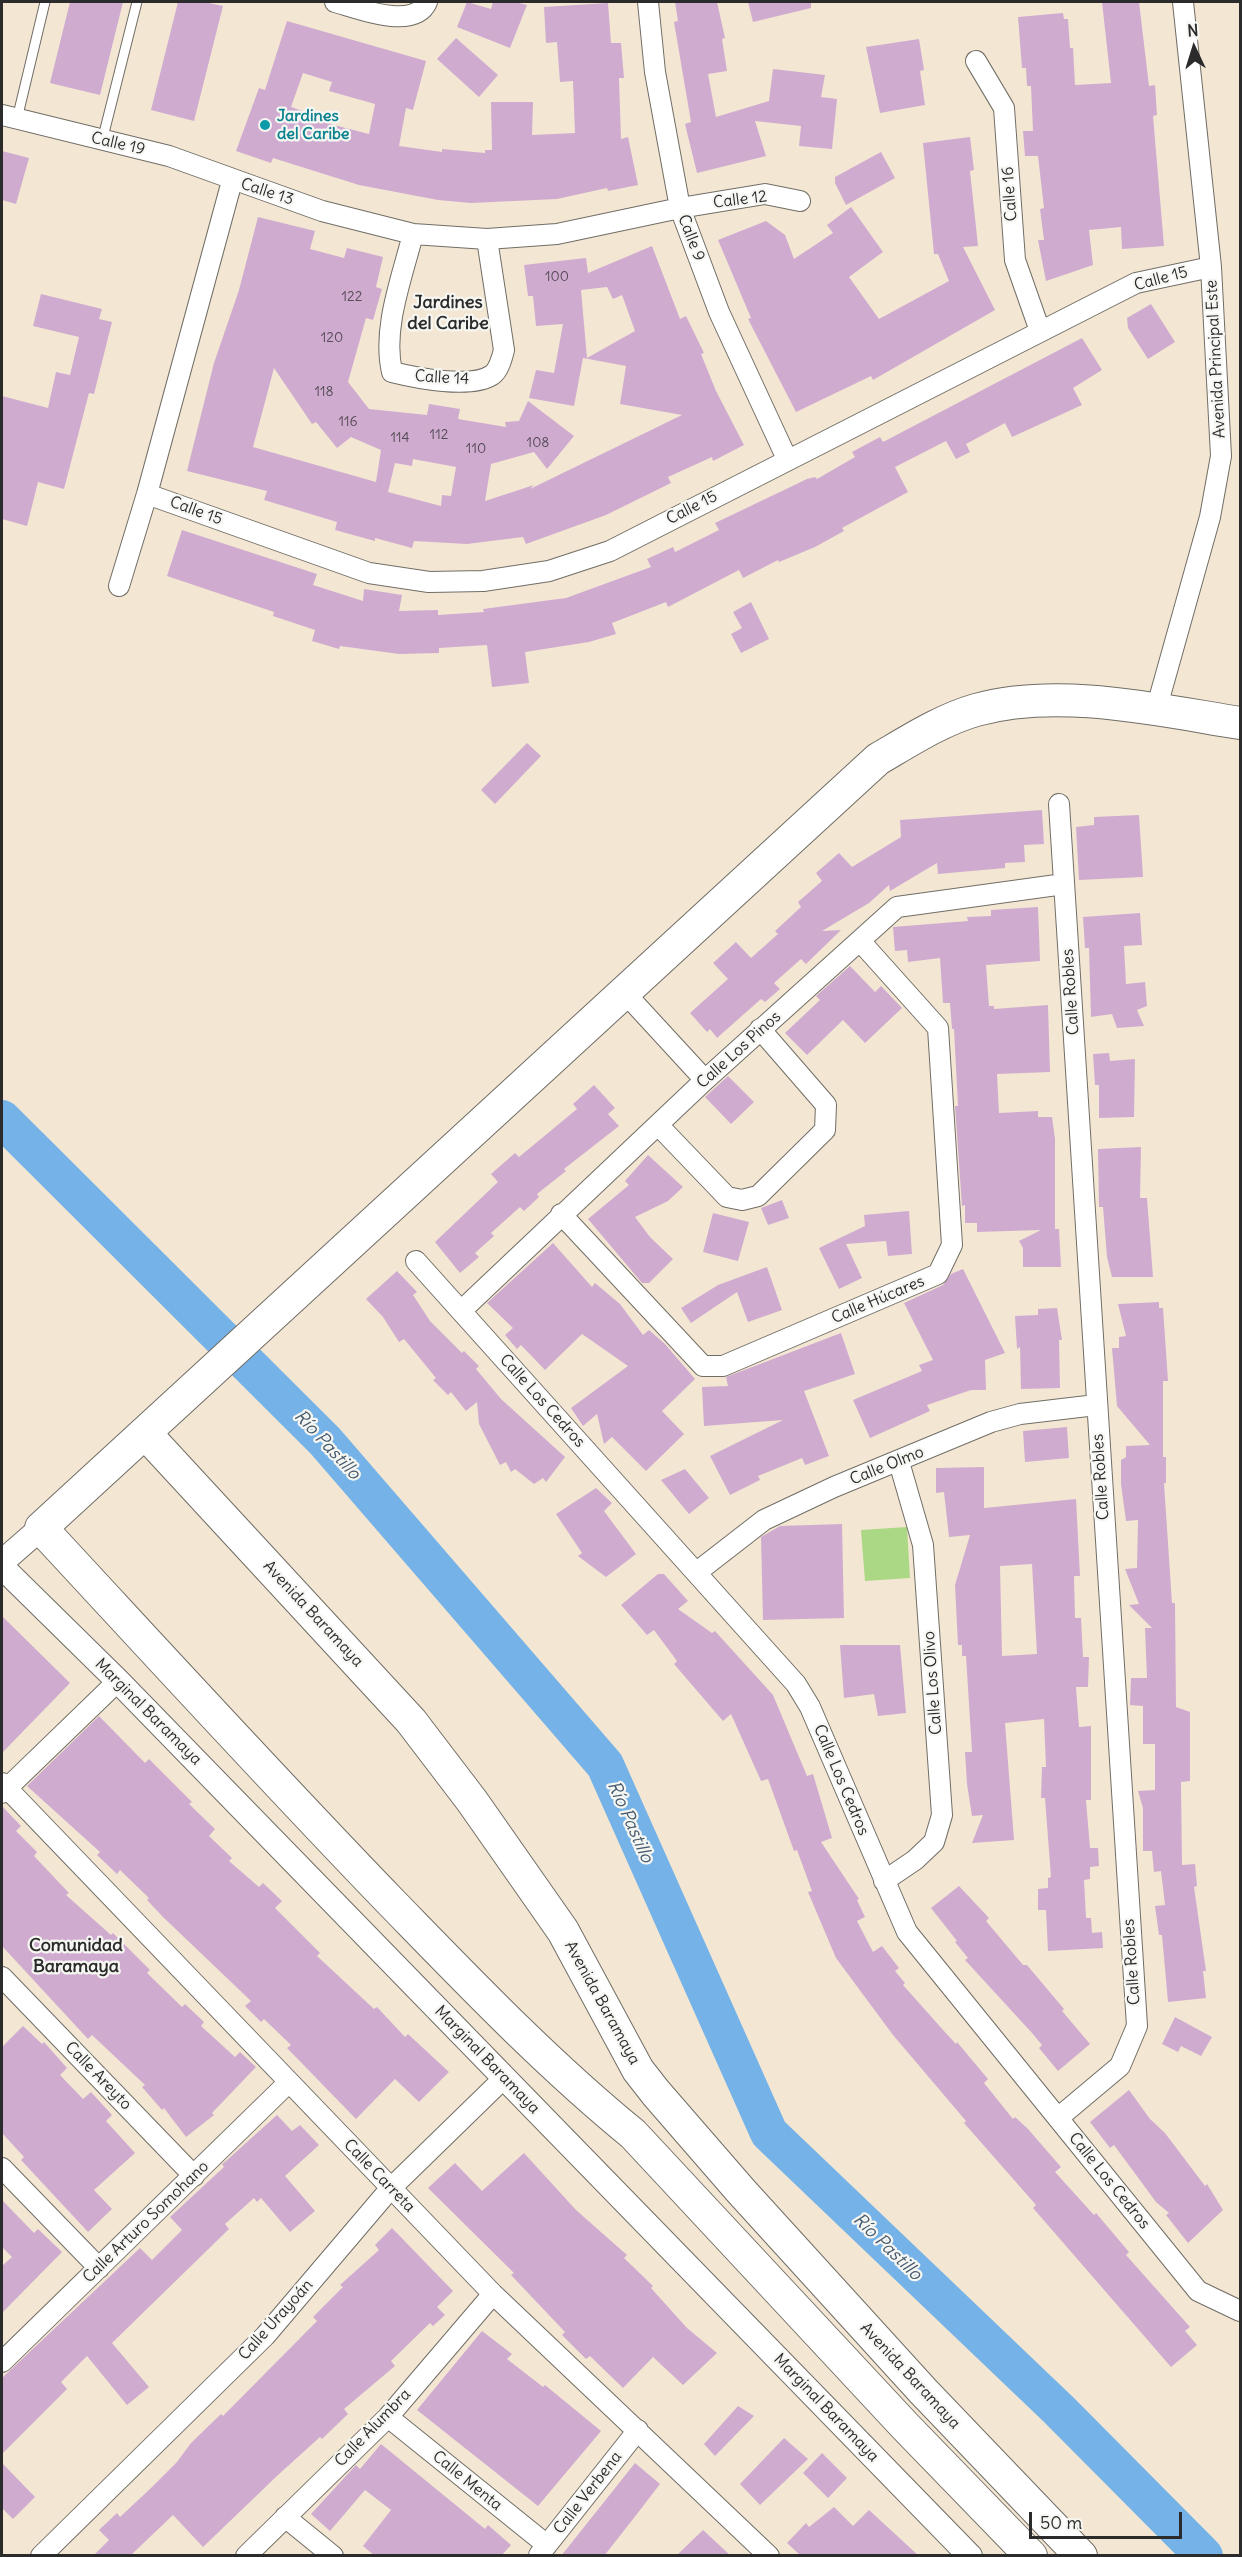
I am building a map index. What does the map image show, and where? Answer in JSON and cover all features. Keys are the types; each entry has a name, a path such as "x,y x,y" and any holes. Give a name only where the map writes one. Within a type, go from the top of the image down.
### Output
{"highway":[{"path":"1031,2556 905,2426 641,2142 586,2096 505,2019 301,1809 41,1528 879,759 913,738 977,710 1035,702 1080,701 1231,721"},
{"name":"Avenida Baramaya","path":"145,1433 418,1730 472,1801 563,1931 638,2070 656,2093 741,2191 923,2391 1081,2556"}],"street":[{"path":"335,2 393,17 413,13 427,2"},
{"name":"Calle 9","path":"648,2 655,72 680,208 719,312 787,459"},
{"name":"Avenida Principal Este","path":"1156,710 1210,517 1221,456 1211,267 1183,2"},
{"name":"Calle 16","path":"976,61 1004,108 1015,260 1040,331"},
{"name":"Calle 19","path":"9,117 169,156 232,181"},
{"name":"Calle 13","path":"119,586 147,494 232,181 322,211 413,234 487,238 557,234 680,208"},
{"name":"Calle 12","path":"680,208 765,194 800,201"},
{"name":"Calle 14","path":"413,234 393,319 388,352 392,372 414,377 469,382 492,375 500,363 504,350 487,238"},
{"name":"Calle 15","path":"147,494 369,573 429,582 483,581 549,571 610,551 787,459 1136,284 1211,267"},
{"name":"Calle Robles","path":"1058,2118 1120,2066 1137,2026 1059,804"},
{"name":"Calle Los Pinos","path":"461,1311 760,1029 897,907 1064,884"},
{"name":"Calle Húcares","path":"561,1215 703,1366 723,1366 938,1274 952,1245 938,1028 860,941"},
{"path":"624,992 705,1080"},
{"path":"658,1125 727,1197 742,1200 758,1196 825,1130 826,1105 760,1029"},
{"name":"Calle Los Cedros","path":"416,1261 796,1684 810,1707 907,1932 1198,2291 1240,2311"},
{"name":"Calle Olmo","path":"697,1572 764,1520 834,1487 991,1422 1020,1414 1096,1405"},
{"name":"Calle Los Olivo","path":"884,1881 915,1860 934,1842 942,1815 923,1545 899,1462"},
{"path":"2,1562 41,1528"},
{"name":"Marginal Baramaya","path":"2,1567 118,1681 970,2556"},
{"path":"3,1788 118,1681"},
{"name":"Calle Carreta","path":"3,1788 493,2294 769,2556"},
{"name":"Calle Areyto","path":"2,1977 194,2176"},
{"name":"Calle Urayoán","path":"41,2556 265,2336 390,2189 504,2078"},
{"name":"Calle Arturo Somohano","path":"2,2359 290,2082"},
{"path":"2,2168 99,2268"},
{"name":"Calle Alumbra","path":"246,2556 388,2417 493,2294"},
{"name":"Calle Menta","path":"388,2417 543,2551"},
{"name":"Calle Verbena","path":"543,2551 638,2430"},
{"path":"285,2517 333,2556"}],"lane":[{"path":"9,117 45,2"},
{"path":"102,141 137,2"}],"green space":[{"path":"907,1527 910,1578 865,1581 861,1530"}],"building":[{"path":"70,2 123,2 100,95 50,83"},
{"path":"178,2 204,2 223,6 194,121 151,110"},
{"path":"467,2 491,9 493,2 515,2 527,5 510,48 457,27"},
{"path":"675,2 717,2 725,38 722,39 727,71 708,74 716,117 769,101 773,69 825,75 821,97 837,99 832,149 799,146 801,126 755,121 766,156 697,173 685,124 691,122 674,22 678,21"},
{"path":"748,2 811,2 811,8 753,22"},
{"path":"1102,2 1139,2 1149,86 1155,85 1157,115 1153,116 1164,246 1122,249 1121,227 1089,230 1093,265 1046,281 1038,240 1044,240 1040,209 1044,208 1038,156 1025,156 1023,131 1033,131 1031,86 1027,86 1026,68 1022,68 1018,17 1063,13 1064,19 1068,19 1070,48 1073,48 1075,85 1111,83"},
{"path":"608,3 611,43 621,43 624,78 619,78 621,139 628,137 638,185 608,191 607,188 557,199 471,203 438,200 359,185 273,158 271,163 236,151 259,88 265,90 287,21 426,61 413,110 406,108 399,146 442,152 442,149 485,153 485,150 492,150 491,102 533,102 532,135 575,133 573,81 560,82 557,42 546,43 544,7","holes":["303,73 332,82 329,91 375,104 369,134 330,124 331,121 291,107"]},
{"path":"456,38 498,75 479,97 437,59"},
{"path":"919,39 924,70 920,71 925,105 880,113 866,47"},
{"path":"970,137 974,170 970,171 978,246 963,247 995,310 873,380 871,376 796,412 748,319 751,318 718,240 766,221 785,235 794,259 833,233 827,225 851,207 883,252 849,277 879,319 949,281 938,254 934,254 923,143"},
{"path":"2,151 29,158 16,204 2,200"},
{"path":"881,152 895,178 846,205 835,183 835,177"},
{"path":"258,217 315,231 310,249 344,258 347,248 383,257 376,287 382,289 373,320 366,318 348,382 369,409 427,415 429,404 460,409 458,419 506,427 505,422 519,421 528,401 574,436 547,469 534,452 491,464 485,501 534,485 530,489 682,415 620,404 626,366 583,358 574,406 529,398 536,370 554,373 563,324 536,326 533,296 528,296 524,265 586,258 588,273 652,246 680,319 686,316 704,353 701,354 716,391 744,445 713,461 712,457 668,477 671,483 606,515 526,544 523,537 467,544 414,541 412,548 335,530 337,522 264,500 267,491 187,471 214,363 239,290","holes":["607,287 613,299 622,295 635,331 587,358 581,290","274,368 312,424 316,422 337,448 351,437 381,450 376,482 253,447","413,459 456,467 451,496 442,495 441,506 388,492 395,463 412,466"]},
{"path":"41,294 102,309 99,319 112,322 94,394 89,393 64,489 38,482 27,526 2,519 2,396 48,408 56,372 70,375 79,337 33,326"},
{"path":"1151,304 1175,342 1148,359 1128,328 1127,318"},
{"path":"1082,338 1102,370 1073,388 1082,405 1012,437 1005,423 966,444 970,452 956,459 946,441 895,467 908,492 842,528 844,531 815,547 779,562 778,560 743,578 739,570 668,607 666,602 612,623 616,634 589,642 525,652 529,683 492,687 487,645 439,648 439,653 399,654 340,646 339,649 312,641 315,630 273,616 274,612 167,576 182,530 317,574 313,585 363,601 364,589 402,595 399,611 438,610 438,615 484,612 483,609 566,598 651,567 647,559 673,547 675,552 719,530 715,523 807,479 815,477 817,479 855,457 852,452 880,437 883,442"},
{"path":"751,602 769,639 741,653 731,634 742,628 733,612"},
{"path":"527,743 541,756 495,804 481,790"},
{"path":"1042,810 1044,844 1024,845 1025,862 1005,863 1005,868 938,874 937,863 890,891 889,885 869,903 822,931 841,930 806,964 801,959 774,983 780,989 765,1002 761,999 717,1038 710,1029 707,1032 690,1013 728,979 713,963 736,942 751,958 778,934 775,931 801,907 798,902 822,881 816,873 839,853 852,867 901,837 900,820"},
{"path":"1139,815 1143,877 1079,880 1076,827 1094,825 1094,817"},
{"path":"1038,907 1040,961 986,965 989,1006 994,1006 994,1009 1048,1005 1050,1072 997,1074 999,1113 1038,1111 1038,1117 1052,1117 1055,1139 1055,1229 1059,1229 1061,1267 1023,1267 1023,1248 1019,1241 1041,1230 977,1232 977,1223 965,1223 955,1106 958,1106 954,1029 952,1029 950,1003 943,1003 940,958 908,962 907,950 895,951 893,927 968,921 967,917 991,916 991,910"},
{"path":"1140,913 1142,945 1124,946 1126,984 1145,982 1147,1006 1137,1010 1144,1026 1117,1028 1112,1014 1091,1017 1089,948 1085,948 1083,917"},
{"path":"850,966 875,992 881,986 902,1008 865,1043 843,1020 807,1055 785,1033 820,1000 816,996"},
{"path":"1109,1053 1110,1061 1135,1059 1134,1117 1099,1118 1099,1085 1095,1085 1093,1054"},
{"path":"728,1076 754,1102 731,1124 705,1097"},
{"path":"594,1085 615,1108 608,1114 619,1126 564,1169 566,1171 537,1194 539,1197 524,1211 520,1207 491,1233 494,1236 475,1253 479,1257 460,1273 435,1242 498,1182 491,1174 515,1153 519,1157 577,1109 573,1104"},
{"path":"1141,1147 1140,1198 1147,1198 1153,1277 1112,1277 1107,1257 1103,1207 1099,1207 1098,1149"},
{"path":"648,1155 683,1187 668,1201 635,1217 650,1237 673,1259 649,1283 642,1283 588,1219 629,1185 625,1181"},
{"path":"782,1200 789,1218 768,1225 761,1208"},
{"path":"909,1211 912,1254 888,1256 886,1241 846,1244 862,1278 839,1289 819,1248 865,1226 864,1215"},
{"path":"713,1213 749,1222 738,1261 703,1252"},
{"path":"553,1243 592,1287 595,1283 620,1304 643,1335 649,1330 665,1344 695,1379 662,1411 684,1434 646,1471 612,1437 604,1444 597,1414 583,1426 571,1408 628,1366 582,1334 545,1370 521,1345 517,1349 505,1335 513,1328 487,1303"},
{"path":"767,1267 782,1310 748,1322 737,1292 691,1323 681,1308 718,1285"},
{"path":"963,1269 1005,1353 985,1360 986,1390 971,1390 927,1405 930,1411 870,1438 853,1400 922,1371 919,1365 933,1360 904,1303 943,1285 951,1274"},
{"path":"397,1271 417,1292 413,1295 430,1321 462,1353 464,1351 479,1366 476,1369 501,1399 565,1457 546,1482 543,1478 534,1484 515,1469 511,1472 506,1462 500,1465 479,1424 477,1402 466,1411 451,1392 448,1395 433,1380 436,1378 404,1339 399,1342 383,1317 366,1299"},
{"path":"1159,1302 1159,1308 1163,1308 1168,1381 1163,1381 1163,1457 1166,1457 1166,1483 1164,1483 1172,1603 1175,1603 1176,1707 1190,1712 1190,1781 1181,1782 1182,1865 1195,1864 1197,1886 1194,1887 1206,1971 1203,1971 1206,1998 1168,2002 1162,1935 1159,1935 1155,1906 1165,1905 1161,1871 1154,1872 1152,1851 1143,1851 1143,1808 1138,1791 1155,1790 1155,1744 1143,1744 1143,1706 1130,1705 1131,1678 1147,1678 1145,1628 1152,1628 1129,1605 1139,1604 1125,1569 1137,1568 1138,1520 1126,1521 1121,1484 1121,1460 1126,1457 1126,1446 1150,1445 1117,1406 1112,1348 1119,1348 1119,1337 1126,1336 1118,1304"},
{"path":"1057,1308 1062,1340 1059,1340 1060,1388 1021,1389 1020,1347 1017,1349 1015,1316 1038,1315 1038,1309"},
{"path":"841,1333 855,1374 804,1391 829,1456 805,1465 802,1458 758,1476 760,1480 730,1495 710,1456 783,1420 704,1426 702,1387 728,1386 726,1377"},
{"path":"1067,1427 1069,1458 1025,1462 1023,1431"},
{"path":"984,1467 984,1508 1076,1499 1080,1576 1074,1576 1075,1618 1081,1618 1083,1657 1089,1657 1088,1687 1076,1687 1079,1727 1091,1726 1091,1800 1086,1800 1090,1848 1098,1848 1099,1866 1090,1867 1090,1879 1084,1880 1086,1918 1091,1918 1092,1933 1102,1932 1103,1948 1048,1951 1046,1910 1038,1910 1038,1889 1048,1888 1048,1878 1051,1877 1045,1798 1041,1798 1042,1767 1046,1767 1044,1719 1005,1723 1014,1840 972,1843 983,1815 972,1816 967,1784 965,1752 972,1752 966,1656 962,1656 962,1645 958,1645 955,1585 970,1535 949,1537 944,1492 936,1493 936,1468","holes":["1032,1564 1037,1654 1002,1656 1000,1566"]},
{"path":"685,1469 709,1498 689,1514 661,1480"},
{"path":"596,1488 612,1503 604,1511 636,1554 606,1577 578,1556 582,1553 556,1514"},
{"path":"842,1524 844,1618 763,1620 761,1537 780,1526"},
{"path":"658,1574 664,1574 688,1601 678,1609 712,1633 715,1631 773,1695 807,1776 813,1774 832,1838 821,1842 859,1899 857,1900 865,1917 857,1921 873,1952 882,1946 899,1968 895,1971 905,1983 903,1985 956,2044 957,2042 988,2079 984,2083 1013,2119 1015,2117 1028,2129 1061,2167 1055,2172 1094,2215 1096,2213 1129,2252 1126,2255 1190,2327 1185,2331 1197,2345 1171,2367 1033,2208 1036,2205 964,2123 966,2121 893,2035 836,1958 808,1892 812,1891 797,1850 794,1851 768,1779 761,1781 731,1714 723,1721 674,1664 677,1661 654,1630 647,1635 621,1605"},
{"path":"2,1616 70,1683 2,1753"},
{"path":"840,1645 900,1645 906,1713 878,1716 874,1694 844,1698"},
{"path":"99,1716 145,1763 149,1759 192,1802 189,1804 215,1829 209,1836 232,1858 229,1861 259,1887 263,1883 282,1901 275,1908 320,1953 317,1956 374,2009 377,2007 405,2037 408,2034 449,2072 419,2102 395,2079 356,2119 287,2048 291,2045 264,2019 261,2022 245,2006 251,2001 163,1917 147,1900 149,1898 120,1870 117,1874 97,1855 100,1852 27,1786"},
{"path":"2,1806 21,1826 16,1831 37,1852 34,1856 69,1893 66,1895 111,1935 113,1933 150,1970 147,1973 182,2007 185,2004 204,2022 201,2026 235,2057 240,2052 256,2067 212,2113 214,2115 186,2137 164,2108 162,2110 142,2087 145,2085 92,2035 88,2039 2,1946"},
{"path":"959,1886 989,1918 986,1921 1023,1965 1027,1965 1090,2044 1058,2071 1039,2048 1042,2045 1032,2033 965,1960 968,1958 955,1942 957,1941 931,1908"},
{"path":"1175,2017 1212,2037 1201,2056 1181,2046 1178,2052 1162,2044"},
{"path":"23,2026 42,2044 44,2042 67,2068 60,2075 83,2099 91,2092 112,2115 106,2121 135,2153 94,2190 112,2209 88,2232 21,2160 24,2157 2,2133 2,2047"},
{"path":"1129,2090 1205,2186 1207,2184 1223,2210 1188,2243 1166,2215 1169,2213 1156,2202 1114,2145 1110,2148 1090,2122"},
{"path":"277,2115 292,2131 300,2125 319,2145 285,2176 315,2211 290,2232 261,2198 257,2202 254,2198 225,2224 229,2229 112,2343 149,2387 127,2405 87,2356 61,2382 67,2389 2,2454 2,2378 140,2248 152,2260 182,2230 170,2217 224,2167 222,2164"},
{"path":"524,2153 576,2210 627,2255 624,2258 653,2286 651,2288 687,2328 717,2353 683,2385 653,2357 623,2388 590,2356 586,2359 562,2335 565,2332 511,2275 514,2273 428,2188 455,2163 482,2191"},
{"path":"2,2200 34,2233 38,2229 62,2252 2,2313 2,2266 12,2257 2,2247"},
{"path":"392,2228 453,2291 437,2307 445,2315 433,2326 430,2323 391,2361 395,2366 344,2409 348,2414 278,2475 203,2547 173,2515 130,2556 93,2556 109,2540 99,2530 117,2513 120,2517 151,2488 177,2462 191,2443 221,2414 223,2416 317,2321 313,2317 343,2287 340,2285 379,2250 375,2245"},
{"path":"482,2331 512,2354 507,2359 543,2387 545,2385 601,2431 538,2506 417,2410"},
{"path":"738,2406 754,2416 715,2456 704,2444"},
{"path":"784,2438 808,2459 760,2505 740,2484"},
{"path":"381,2444 485,2529 488,2525 511,2545 501,2556 375,2556 363,2546 391,2510 365,2490 330,2531 311,2514 356,2465 360,2469"},
{"path":"822,2453 847,2478 828,2498 803,2473"},
{"path":"2,2463 35,2497 13,2519 2,2508"},
{"path":"635,2463 660,2484 604,2556 561,2556"},
{"path":"834,2507 853,2526 869,2510 919,2556 801,2556 787,2543 806,2523 809,2527"},
{"path":"703,2530 731,2556 676,2556"}],"waterway":[{"name":"Río Pastillo","path":"2,1119 325,1441 605,1765 769,2133 1059,2410 1204,2556"}],"place":[{"name":"Jardines del Caribe","path":"265,125"}],"district":[{"name":"Jardines del Caribe","path":"448,313"},
{"name":"Comunidad Baramaya","path":"76,1956"}]}
